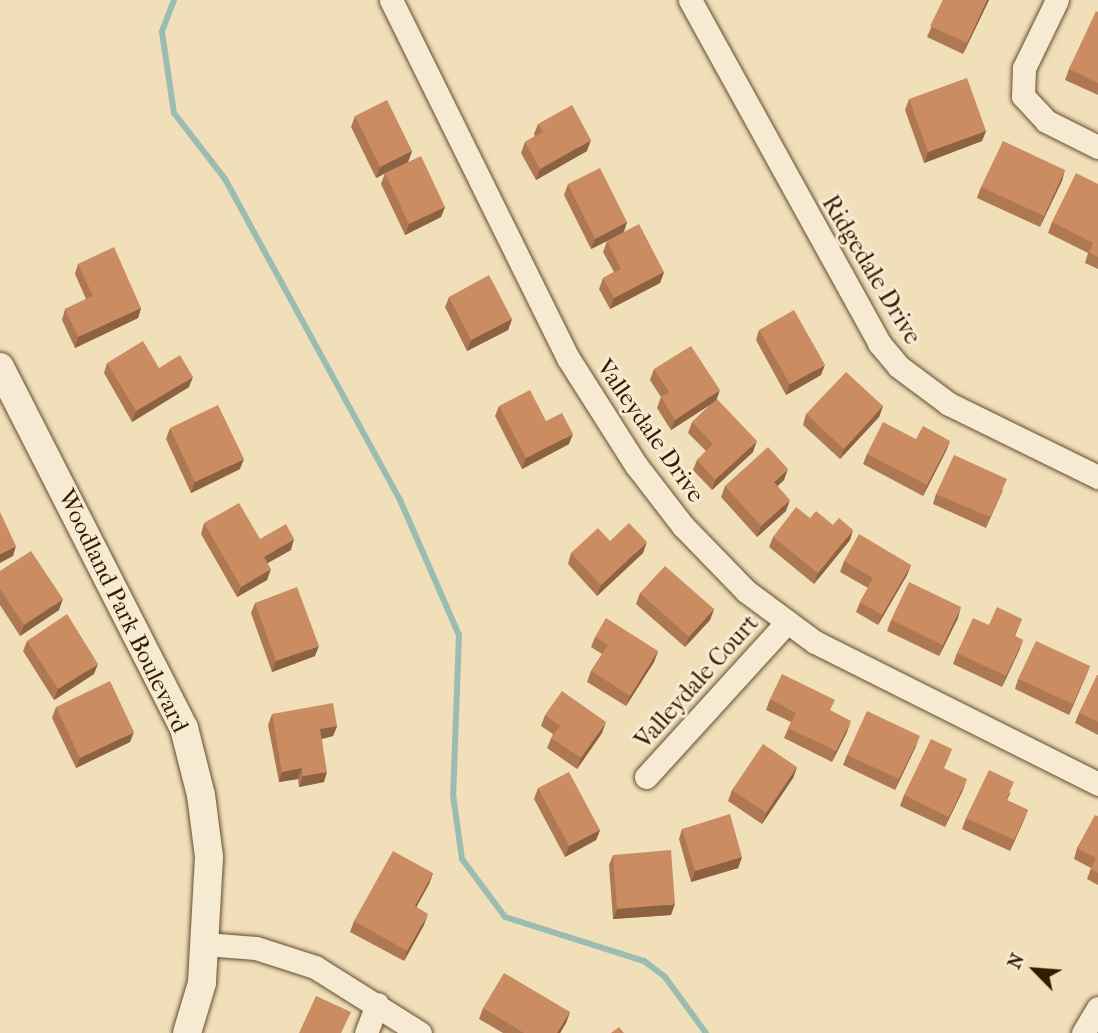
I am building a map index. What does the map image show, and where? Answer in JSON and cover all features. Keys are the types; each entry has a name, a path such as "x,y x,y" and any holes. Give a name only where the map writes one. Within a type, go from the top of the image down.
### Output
{"street":[{"name":"Valleydale Drive","path":"391,0 568,358 636,465 692,535 746,591 815,642 1098,784"},
{"name":"Ridgedale Drive","path":"690,0 873,331 898,366 949,404 1098,477"},
{"path":"1057,0 1024,68 1022,87 1038,116 1098,148"},
{"name":"Woodland Park Boulevard","path":"0,367 184,728 201,794 209,857 202,982 187,1033"},
{"name":"Valleydale Court","path":"646,777 787,622"},
{"path":"205,944 281,954 315,967 420,1033"},
{"path":"366,1033 377,1004"},
{"path":"1083,1033 1098,1008"}],"building":[{"path":"943,0 987,0 967,43 930,26"},
{"path":"1096,11 1098,12 1098,83 1069,69"},
{"path":"967,78 986,131 928,152 909,99"},
{"path":"387,100 412,151 380,167 355,116"},
{"path":"572,105 591,140 540,169 525,142 543,132 538,124"},
{"path":"1003,141 1065,170 1044,216 981,187"},
{"path":"421,156 445,207 409,224 385,173"},
{"path":"600,168 627,222 595,239 568,184"},
{"path":"1076,173 1098,184 1098,257 1089,252 1093,243 1052,222"},
{"path":"639,224 664,272 614,298 603,278 621,269 607,241"},
{"path":"114,247 141,308 78,337 65,309 93,296 78,264"},
{"path":"489,275 512,319 471,340 449,297"},
{"path":"794,310 825,365 790,384 759,330"},
{"path":"143,341 159,368 180,355 193,377 136,411 107,363"},
{"path":"691,346 720,390 675,420 661,397 669,392 654,369"},
{"path":"846,372 883,406 844,449 806,414"},
{"path":"530,390 546,421 562,413 573,434 526,458 499,406"},
{"path":"717,399 757,441 715,480 697,460 713,444 692,422"},
{"path":"218,405 244,459 195,482 170,428"},
{"path":"883,422 916,439 923,426 950,441 927,485 867,454"},
{"path":"768,447 788,469 774,482 790,500 761,526 725,486"},
{"path":"954,455 1007,479 990,517 936,494"},
{"path":"239,503 260,539 286,524 294,539 264,557 271,569 241,587 204,523"},
{"path":"796,507 810,518 816,511 833,525 839,518 853,530 818,573 773,537"},
{"path":"0,512 16,546 0,554"},
{"path":"629,523 647,542 601,585 571,553 598,528 610,541"},
{"path":"859,534 911,565 882,615 860,602 873,578 844,561"},
{"path":"31,551 63,599 24,625 0,589 0,571"},
{"path":"665,566 714,609 689,637 640,593"},
{"path":"909,582 961,607 943,645 891,620"},
{"path":"297,587 319,646 276,661 255,603"},
{"path":"997,607 1022,619 1014,636 1023,640 1006,676 957,653 973,618 989,625"},
{"path":"67,614 98,664 58,689 27,641"},
{"path":"606,618 658,651 630,696 591,671 608,645 595,637"},
{"path":"1036,641 1090,666 1073,704 1018,679"},
{"path":"782,674 835,700 830,710 851,721 836,751 788,728 796,713 770,699"},
{"path":"1098,675 1098,722 1079,713"},
{"path":"110,681 134,732 80,758 56,707"},
{"path":"562,691 606,722 581,758 551,738 560,726 545,715"},
{"path":"333,703 337,726 320,729 327,772 303,776 302,768 282,772 272,714"},
{"path":"867,711 920,736 899,779 847,755"},
{"path":"931,739 952,749 943,768 967,779 949,817 904,795"},
{"path":"763,744 797,767 766,813 732,790"},
{"path":"989,770 1014,782 1006,800 1028,810 1014,840 966,818"},
{"path":"569,772 600,830 569,846 538,788"},
{"path":"730,814 742,857 695,871 682,829"},
{"path":"1095,815 1098,816 1098,873 1091,869 1096,858 1077,848"},
{"path":"671,850 675,904 617,909 613,855"},
{"path":"393,851 433,873 415,906 428,914 407,951 354,921"},
{"path":"504,973 570,1012 557,1033 524,1033 483,1008"},
{"path":"316,996 351,1012 341,1033 299,1033"},
{"path":"619,1027 624,1033 611,1033"}],"waterway":[{"path":"174,0 162,32 174,113 225,179 400,500 459,635 453,795 462,859 505,917 644,961 665,977 706,1033"}]}
